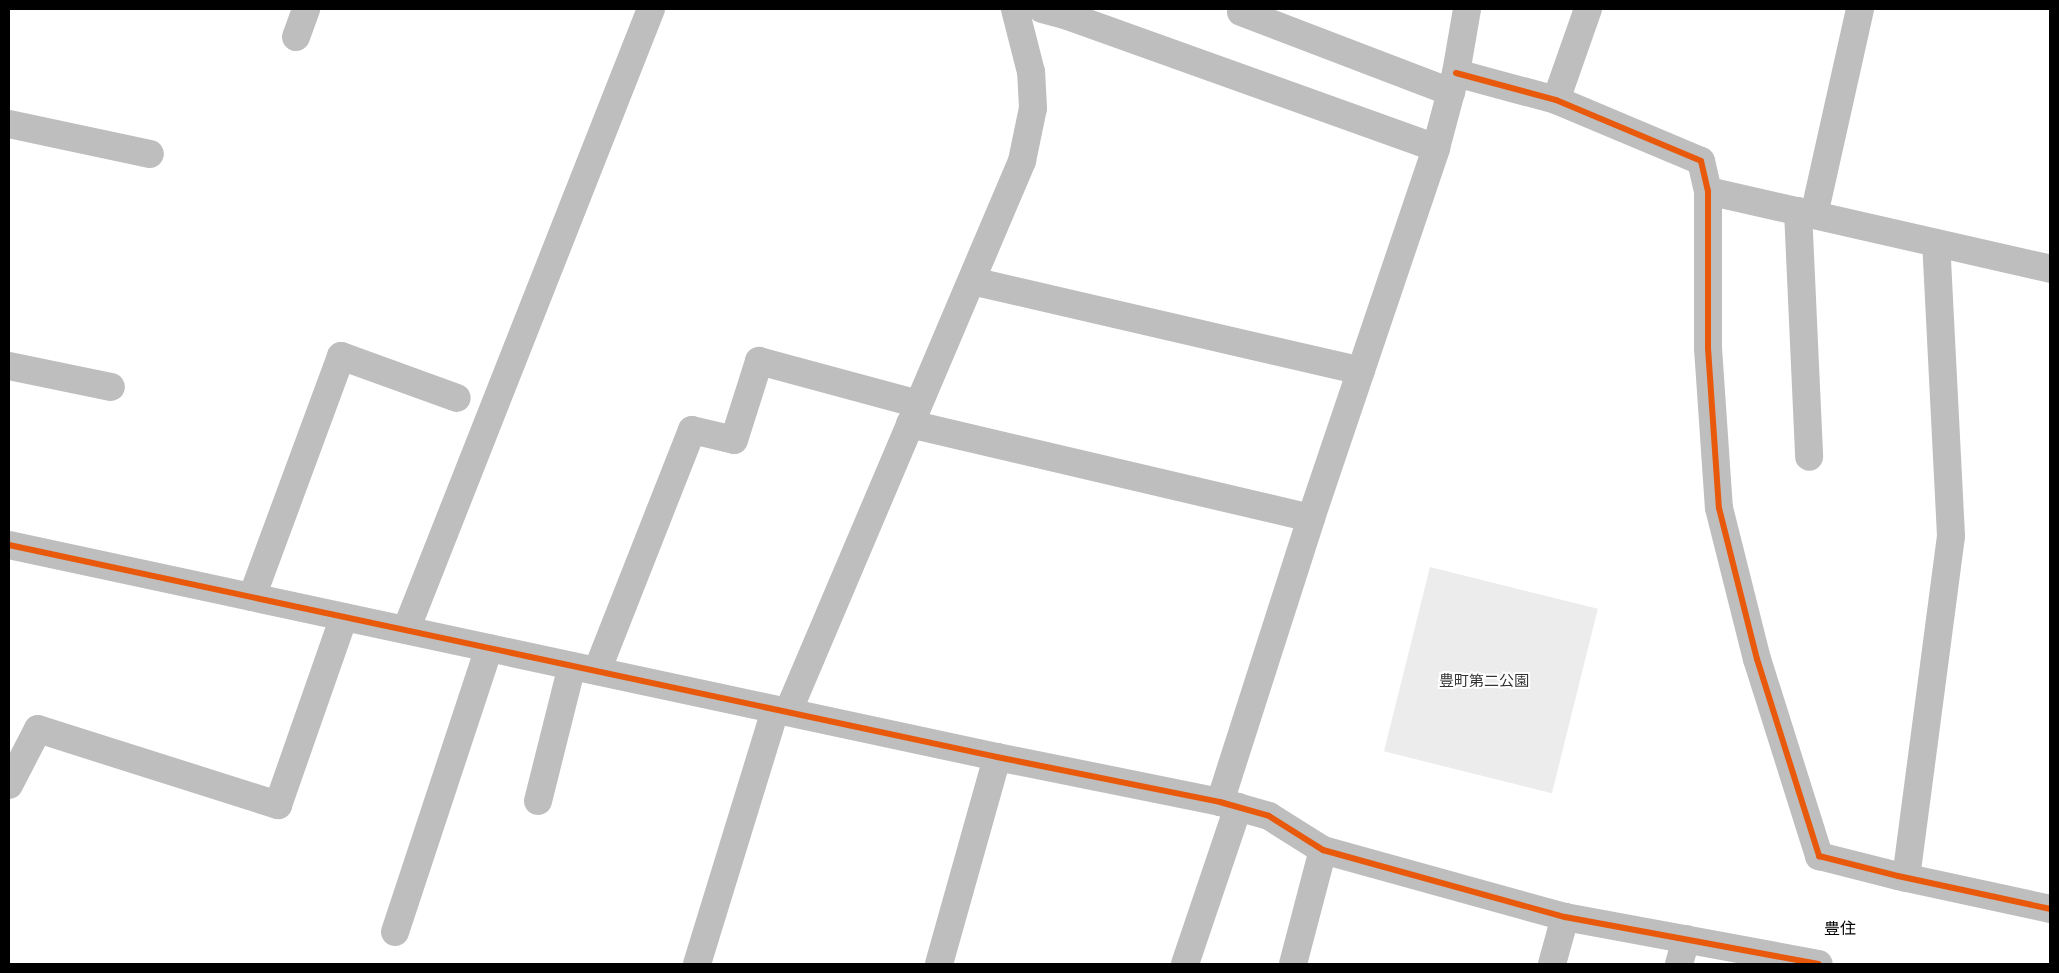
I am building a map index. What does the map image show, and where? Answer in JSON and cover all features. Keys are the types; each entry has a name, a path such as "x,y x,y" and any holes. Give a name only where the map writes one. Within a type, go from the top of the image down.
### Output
{"street":[{"path":"296,38 306,9"},
{"path":"406,630 650,9"},
{"path":"697,964 782,711 914,414 1022,162 1033,108 1032,72 1015,9"},
{"path":"1042,9 1065,15 1436,148"},
{"path":"1185,964 1311,518 1436,148 1453,82 1466,9"},
{"path":"1556,100 1588,9"},
{"path":"1809,456 1806,213 1860,9"},
{"path":"1241,12 1453,82 1556,100 1701,161 1708,191 1708,348 1719,508 1757,659 1818,856 1906,878 2050,909"},
{"path":"9,124 150,154"},
{"path":"1708,191 2050,269"},
{"path":"1906,878 1951,536 1936,243"},
{"path":"972,281 1361,371"},
{"path":"252,597 341,356 457,398"},
{"path":"538,800 584,668 692,430 734,440 759,361 914,414 1311,518"},
{"path":"9,366 111,387"},
{"path":"9,545 997,757 1229,804 1268,816 1323,850 1565,917 1682,952 1818,964"},
{"path":"9,785 38,729 278,805 344,617"},
{"path":"395,932 489,648"},
{"path":"939,964 997,757"},
{"path":"1293,964 1323,850"},
{"path":"1552,964 1565,917"}],"green space":[{"name":"豊町第二公園","path":"1430,567 1598,609 1552,793 1384,751"}],"cycle path":[{"path":"1456,73 1556,100 1701,161 1708,191 1708,348 1719,508 1757,659 1819,856 1898,876 2050,909"},
{"path":"9,545 997,757 1220,802 1269,816 1323,850 1565,917 1819,964"}],"district":[{"name":"豊住","path":"1840,929"}]}
